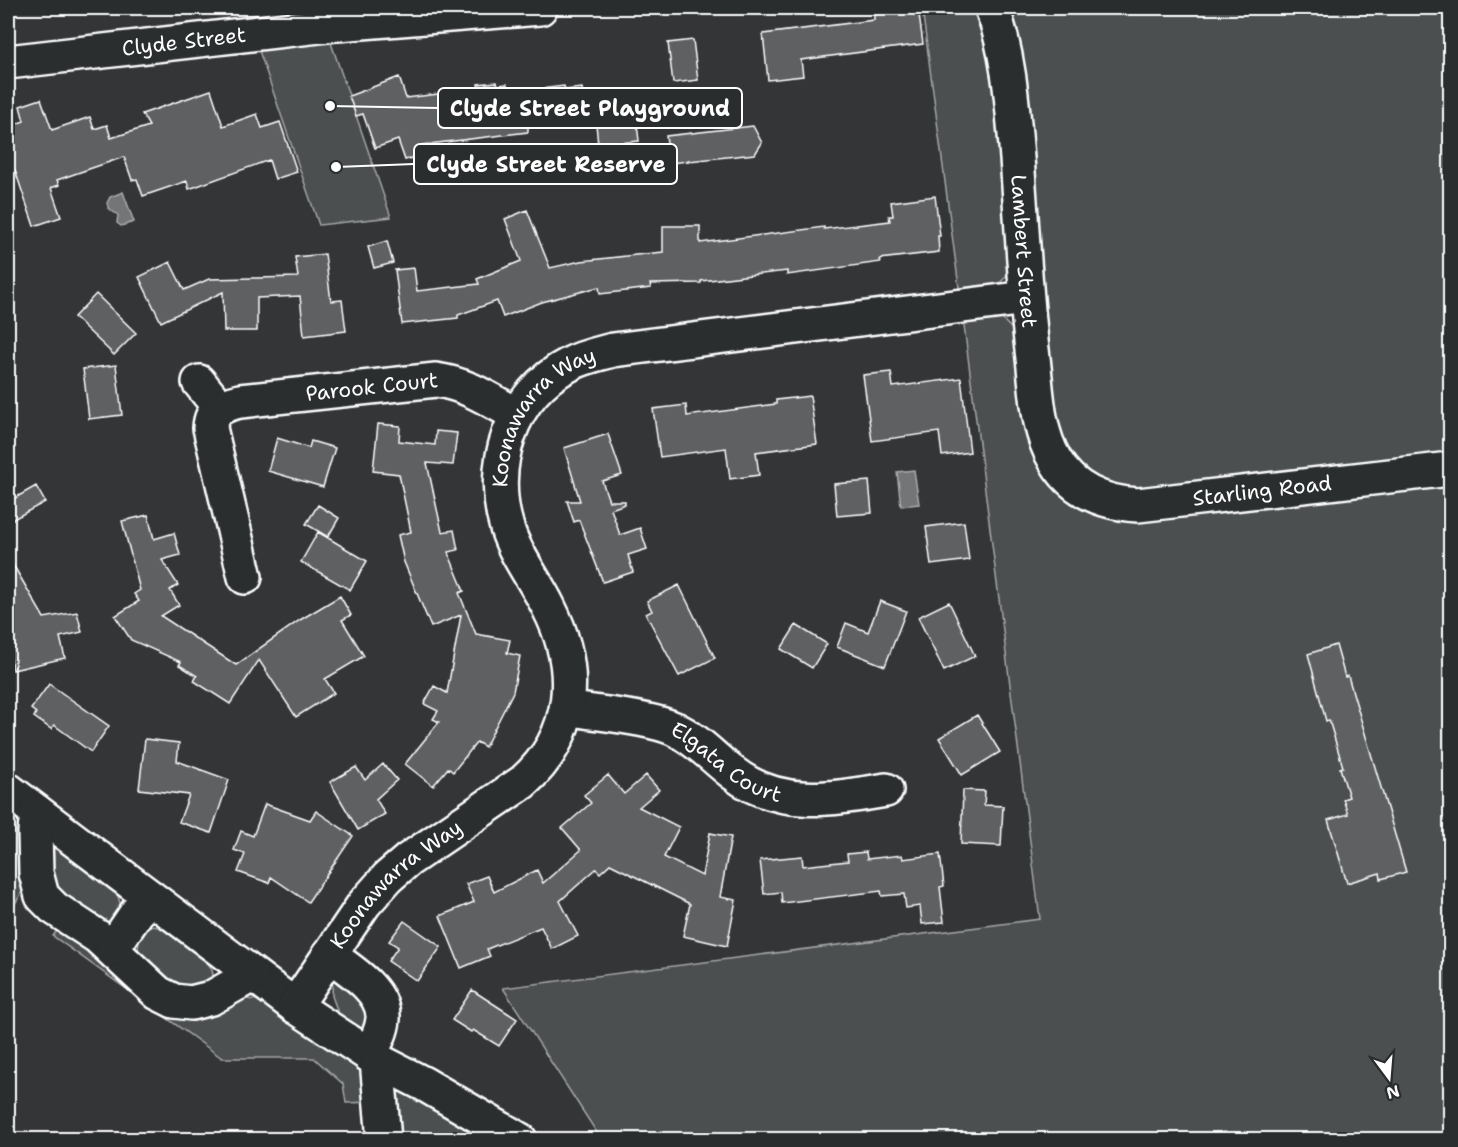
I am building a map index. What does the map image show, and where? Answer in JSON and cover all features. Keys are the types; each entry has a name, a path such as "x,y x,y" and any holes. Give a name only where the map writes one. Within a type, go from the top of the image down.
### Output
{"street":[{"name":"Clyde Street","path":"8,62 337,24 540,8"},
{"name":"Lambert Street","path":"992,8 1002,40 1012,101 1026,298 1041,421 1053,458 1078,487"},
{"name":"Koonawarra Way","path":"295,1006 364,904 388,878 408,860 510,792 535,771 555,742 567,708 568,666 562,641 549,606 516,549 502,508 500,470 502,452 517,415 532,394 548,378 569,364 613,350 1026,298"},
{"name":"Parook Court","path":"219,407 240,401 436,380 454,382 470,388 517,415"},
{"path":"199,382 219,407 213,414 210,428 245,577"},
{"name":"Starling Road","path":"1078,487 1102,500 1138,505 1450,469"},
{"name":"Elgata Court","path":"567,708 672,728 698,743 743,781 773,795 818,800 886,790"},
{"path":"8,790 295,1006 373,1058 520,1140"},
{"path":"37,812 36,873 42,896 54,908 98,937 151,988 166,997 191,1002 211,998 252,975"},
{"path":"112,950 148,896"},
{"path":"329,955 369,988 381,1007 382,1026 373,1058 384,1140"}],"shaded area":[{"path":"922,8 981,8 991,40 1011,268 1002,281 996,285 960,295"},
{"path":"1006,8 1450,8 1450,459 1130,494 1085,475 1057,437"},
{"path":"329,37 391,217 319,225 257,45"},
{"path":"123,192 134,222 121,226 117,223 118,215 109,209 107,203 110,197"},
{"path":"995,317 1002,319 1015,332 1064,493 1450,478 1450,1139 601,1139 503,988 1040,919 963,318"},
{"path":"914,470 919,504 901,506 897,472"},
{"path":"8,811 20,820 27,884 13,907 8,903"},
{"path":"48,841 117,892 121,907 112,922 104,924 56,900"},
{"path":"60,926 144,991 258,1000 299,1023 333,1045 359,1066 365,1075 372,1102 346,1103 343,1084 314,1058 222,1058 53,936"},
{"path":"153,926 171,933 192,947 209,964 212,981 176,992 138,955 142,933"},
{"path":"333,976 367,995 370,1037 340,1018 332,996"},
{"path":"398,1086 499,1139 393,1139 394,1088"}],"building":[{"path":"918,8 923,44 801,60 803,76 768,80 763,34 874,20 874,13"},
{"path":"693,40 698,80 673,83 668,43"},
{"path":"399,77 406,98 479,89 478,84 497,82 498,85 507,84 508,93 564,86 565,90 582,88 585,108 555,112 557,122 528,126 528,132 422,145 425,154 405,160 398,140 375,148 363,114 356,116 349,96"},
{"path":"211,90 223,126 257,114 262,128 280,122 297,172 275,179 269,160 189,189 187,181 143,196 137,179 132,180 124,157 57,180 59,185 51,188 61,217 34,226 8,150 8,127 24,121 20,106 41,99 52,130 90,117 94,129 107,125 111,138 149,126 142,114"},
{"path":"634,98 639,141 598,145 594,103"},
{"path":"753,126 762,143 755,154 670,163 666,136"},
{"path":"935,196 940,236 938,236 939,252 880,259 881,262 787,275 787,271 701,281 701,283 650,284 651,288 600,294 599,287 542,302 503,317 497,301 458,315 458,318 402,324 395,270 414,268 417,291 479,284 477,279 521,261 505,219 527,210 550,268 581,261 663,252 663,226 700,226 700,243 890,221 889,216 893,216 891,202"},
{"path":"387,241 393,263 374,268 368,247"},
{"path":"325,254 331,301 342,300 346,331 304,336 300,296 257,298 257,331 224,331 223,292 161,322 139,277 170,262 184,290 209,279 298,277 295,257"},
{"path":"96,294 136,333 114,355 74,317"},
{"path":"116,365 122,415 89,419 83,369"},
{"path":"891,372 893,387 961,378 970,452 942,456 939,432 872,441 863,375"},
{"path":"810,396 817,444 756,452 759,475 730,479 726,448 660,457 653,409 686,405 687,416 776,404 776,400"},
{"path":"378,424 400,426 399,441 435,445 436,431 457,433 453,465 427,463 442,532 454,530 458,550 448,552 464,591 459,593 476,634 510,640 507,653 520,656 513,692 485,747 477,742 453,772 448,768 433,786 405,764 439,722 433,719 438,711 424,704 434,686 447,693 461,615 431,627 404,562 398,535 411,532 399,474 373,471"},
{"path":"608,434 622,475 602,481 609,501 625,501 625,504 611,509 620,535 640,528 647,549 628,555 633,572 603,582 579,520 574,522 567,501 580,501 564,448"},
{"path":"277,438 309,448 311,441 335,448 323,487 268,471"},
{"path":"869,481 872,513 837,516 834,484"},
{"path":"36,486 45,502 8,522 8,502"},
{"path":"318,505 339,518 328,537 306,524"},
{"path":"148,515 154,539 174,533 180,555 162,560 178,585 170,590 179,605 161,616 236,665 300,620 340,596 351,615 342,620 364,656 325,679 334,693 296,717 259,660 230,704 194,681 197,676 179,665 181,662 131,640 115,616 139,601 134,594 140,590 122,521"},
{"path":"964,522 969,560 931,565 926,527"},
{"path":"318,532 367,561 350,590 301,562"},
{"path":"8,556 44,618 77,612 82,632 60,637 65,658 13,670 8,645"},
{"path":"679,585 715,658 679,676 646,614 652,611 647,601"},
{"path":"880,601 906,611 885,666 837,647 846,623 868,632"},
{"path":"949,602 975,656 944,671 918,617"},
{"path":"796,625 827,644 812,668 781,649"},
{"path":"1336,645 1345,677 1348,676 1406,872 1381,879 1380,873 1347,883 1328,820 1348,814 1343,799 1349,797 1340,768 1343,767 1329,720 1326,721 1308,654"},
{"path":"49,684 109,726 91,752 54,725 51,729 34,717 36,713 31,709"},
{"path":"977,715 1000,752 962,775 939,738"},
{"path":"145,739 179,743 177,761 229,780 211,833 179,822 189,795 139,789"},
{"path":"383,764 397,780 376,799 385,814 358,830 330,782 356,767 365,780"},
{"path":"608,775 624,794 646,775 659,790 639,807 679,827 664,857 702,876 710,833 731,837 720,897 736,900 727,946 683,936 690,904 610,864 600,873 596,869 560,901 578,936 552,949 541,927 487,949 490,956 461,968 440,916 474,902 466,884 487,876 494,892 537,870 543,883 581,850 562,828 591,803 584,795"},
{"path":"963,790 985,791 984,805 1003,806 1001,846 961,844"},
{"path":"265,804 310,820 316,811 353,836 308,902 271,877 269,883 238,872 245,854 234,850 241,831 253,836"},
{"path":"866,852 867,859 902,855 903,859 940,854 944,886 940,887 944,922 922,924 920,906 906,908 904,894 882,896 881,891 782,903 781,892 764,894 760,860 802,856 803,866 848,861 847,854"},
{"path":"404,921 441,947 417,981 388,961 398,947 389,941"},
{"path":"472,990 517,1019 499,1046 452,1020"}],"place":[{"name":"Clyde Street Playground","path":"330,106"},
{"name":"Clyde Street Reserve","path":"336,167"}]}
